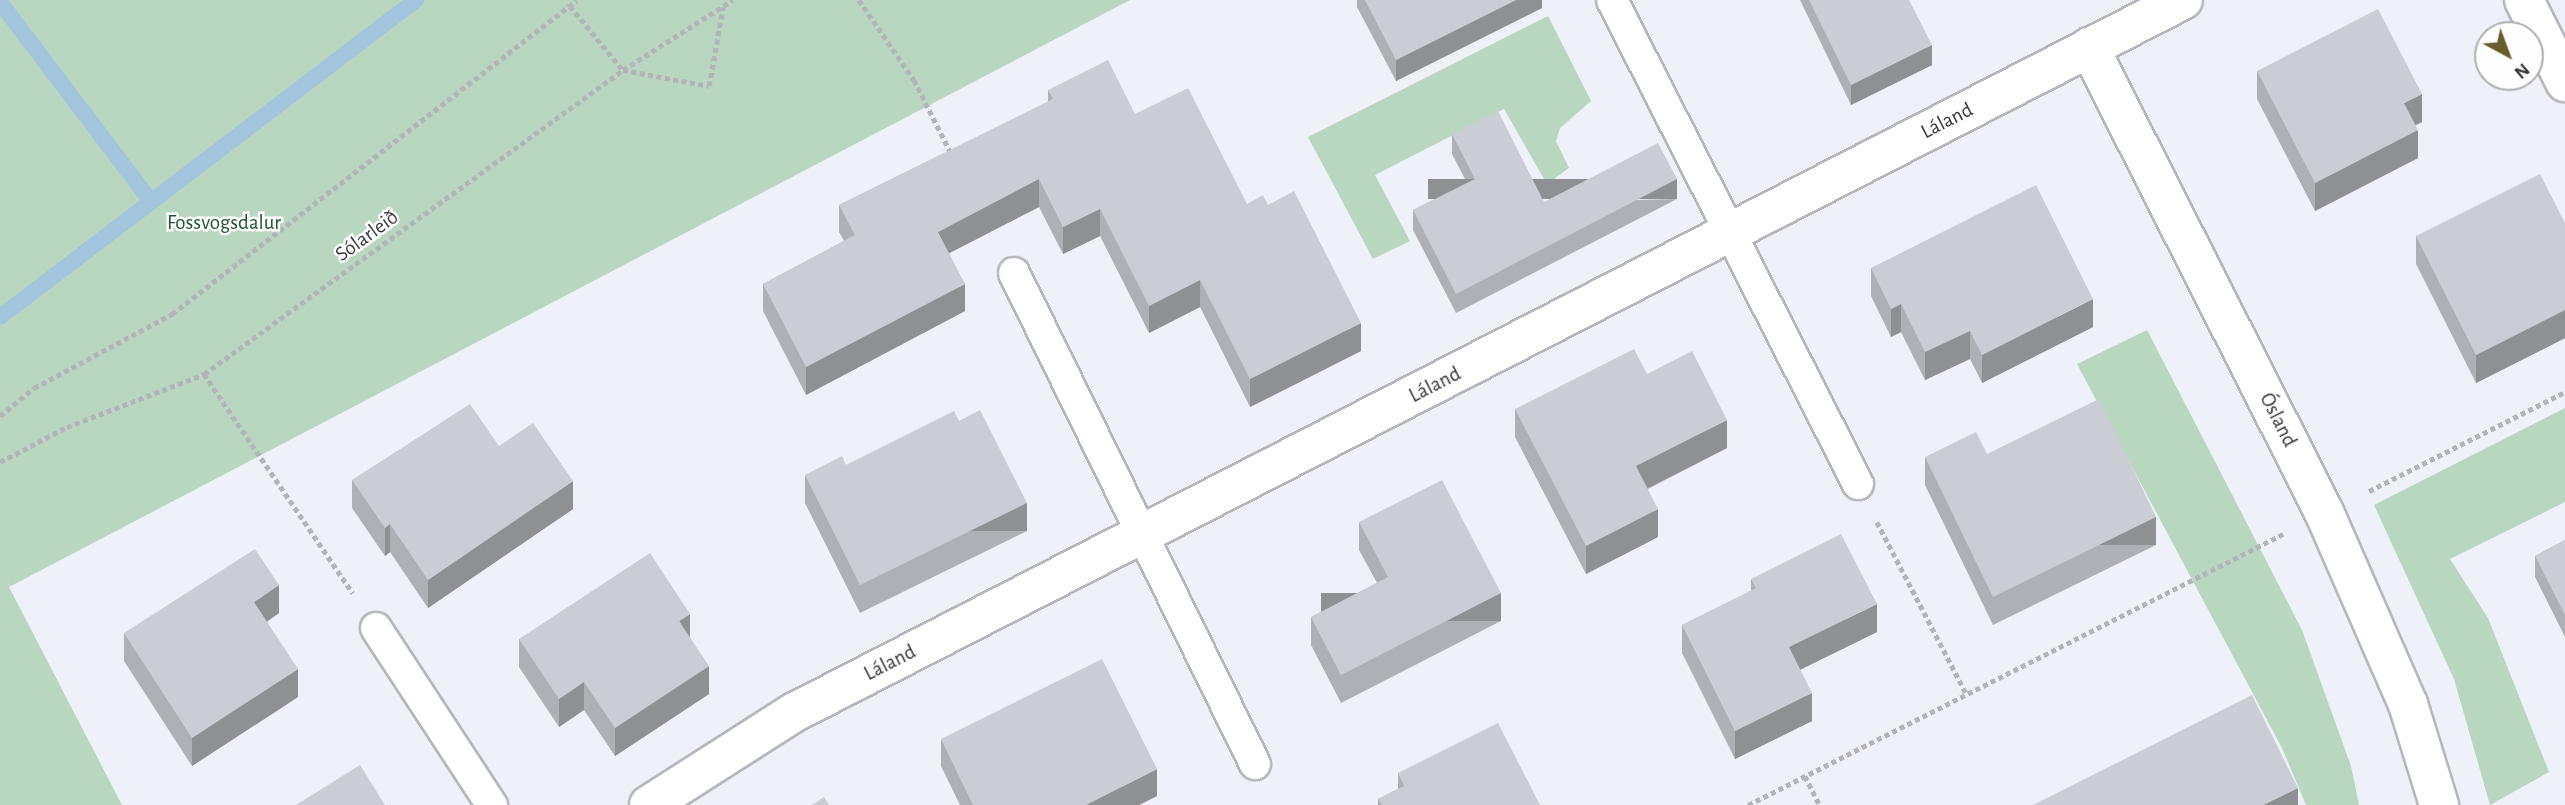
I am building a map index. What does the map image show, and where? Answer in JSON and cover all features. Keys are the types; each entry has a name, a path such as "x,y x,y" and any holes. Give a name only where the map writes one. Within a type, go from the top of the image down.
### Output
{"street":[{"name":"Láland","path":"649,805 793,713 2183,0"},
{"path":"2524,0 2565,82"},
{"name":"Ósland","path":"2089,47 2325,512 2408,704 2439,805"}],"lane":[{"path":"1612,0 1858,484"},
{"path":"1014,273 1140,536 1255,764"},
{"path":"376,628 492,805"}],"path":[{"path":"0,416 34,388 172,314 577,0"},
{"name":"Sólarleið","path":"0,462 67,427 204,374 623,70 733,0"},
{"path":"859,0 914,80 955,160"},
{"path":"570,6 623,70 709,86 723,6"},
{"path":"204,374 376,628"},
{"path":"2364,493 2565,392"},
{"path":"1858,484 1967,695"},
{"path":"1748,805 2288,531"},
{"path":"1805,776 1820,805"}],"green space":[{"name":"Fossvogsdalur","path":"0,0 1130,0 9,587 122,805 0,805"},
{"path":"1548,16 1591,101 1560,128 1556,141 1569,168 1547,184 1504,109 1375,175 1410,241 1373,259 1308,137"},
{"path":"2147,330 2302,630 2351,766 2359,805 2306,805 2282,748 2077,364"},
{"path":"2565,408 2565,502 2450,559 2488,618 2549,772 2490,805 2454,679 2374,505"}],"building":[{"path":"1365,0 1516,0 1396,60"},
{"path":"1809,0 1909,0 1932,45 1851,85"},
{"path":"2378,9 2422,94 2404,103 2418,130 2315,183 2257,71"},
{"path":"1108,60 1135,114 1188,88 1247,204 1263,195 1268,205 1294,191 1361,323 1250,379 1200,280 1149,306 1100,209 1063,227 1039,179 938,232 965,284 806,367 763,284 855,235 839,205 1053,99 1048,90"},
{"path":"1498,111 1544,202 1658,143 1677,179 1456,294 1413,210 1475,179 1452,134"},
{"path":"2540,174 2565,223 2565,310 2476,355 2416,236"},
{"path":"2036,185 2093,299 1982,355 1970,331 1925,352 1901,304 1891,309 1871,268"},
{"path":"1634,349 1647,374 1692,351 1727,420 1636,466 1658,509 1586,546 1515,409"},
{"path":"2099,399 2156,517 1993,597 1925,457 1976,432 1987,454"},
{"path":"470,404 499,446 533,423 573,481 428,580 390,524 385,528 352,480"},
{"path":"980,410 1027,503 860,585 805,475 842,456 846,465 954,411 959,421"},
{"path":"1442,480 1501,593 1341,675 1311,617 1388,577 1359,522"},
{"path":"1841,534 1877,604 1789,647 1812,693 1735,731 1682,625 1756,588 1751,579"},
{"path":"2565,540 2565,615 2535,556"},
{"path":"255,549 279,585 254,602 298,669 192,738 124,633"},
{"path":"650,553 690,614 679,621 709,666 615,728 584,682 559,699 519,639"},
{"path":"1102,659 1157,769 1086,805 973,805 941,739"},
{"path":"2252,695 2298,788 2263,805 2033,805"},
{"path":"1498,723 1540,805 1382,805 1378,799 1404,786 1398,773"},
{"path":"360,765 385,805 296,805"},
{"path":"824,797 829,805 812,805"}],"waterway":[{"path":"0,317 416,0"},
{"path":"0,2 151,202"}]}
